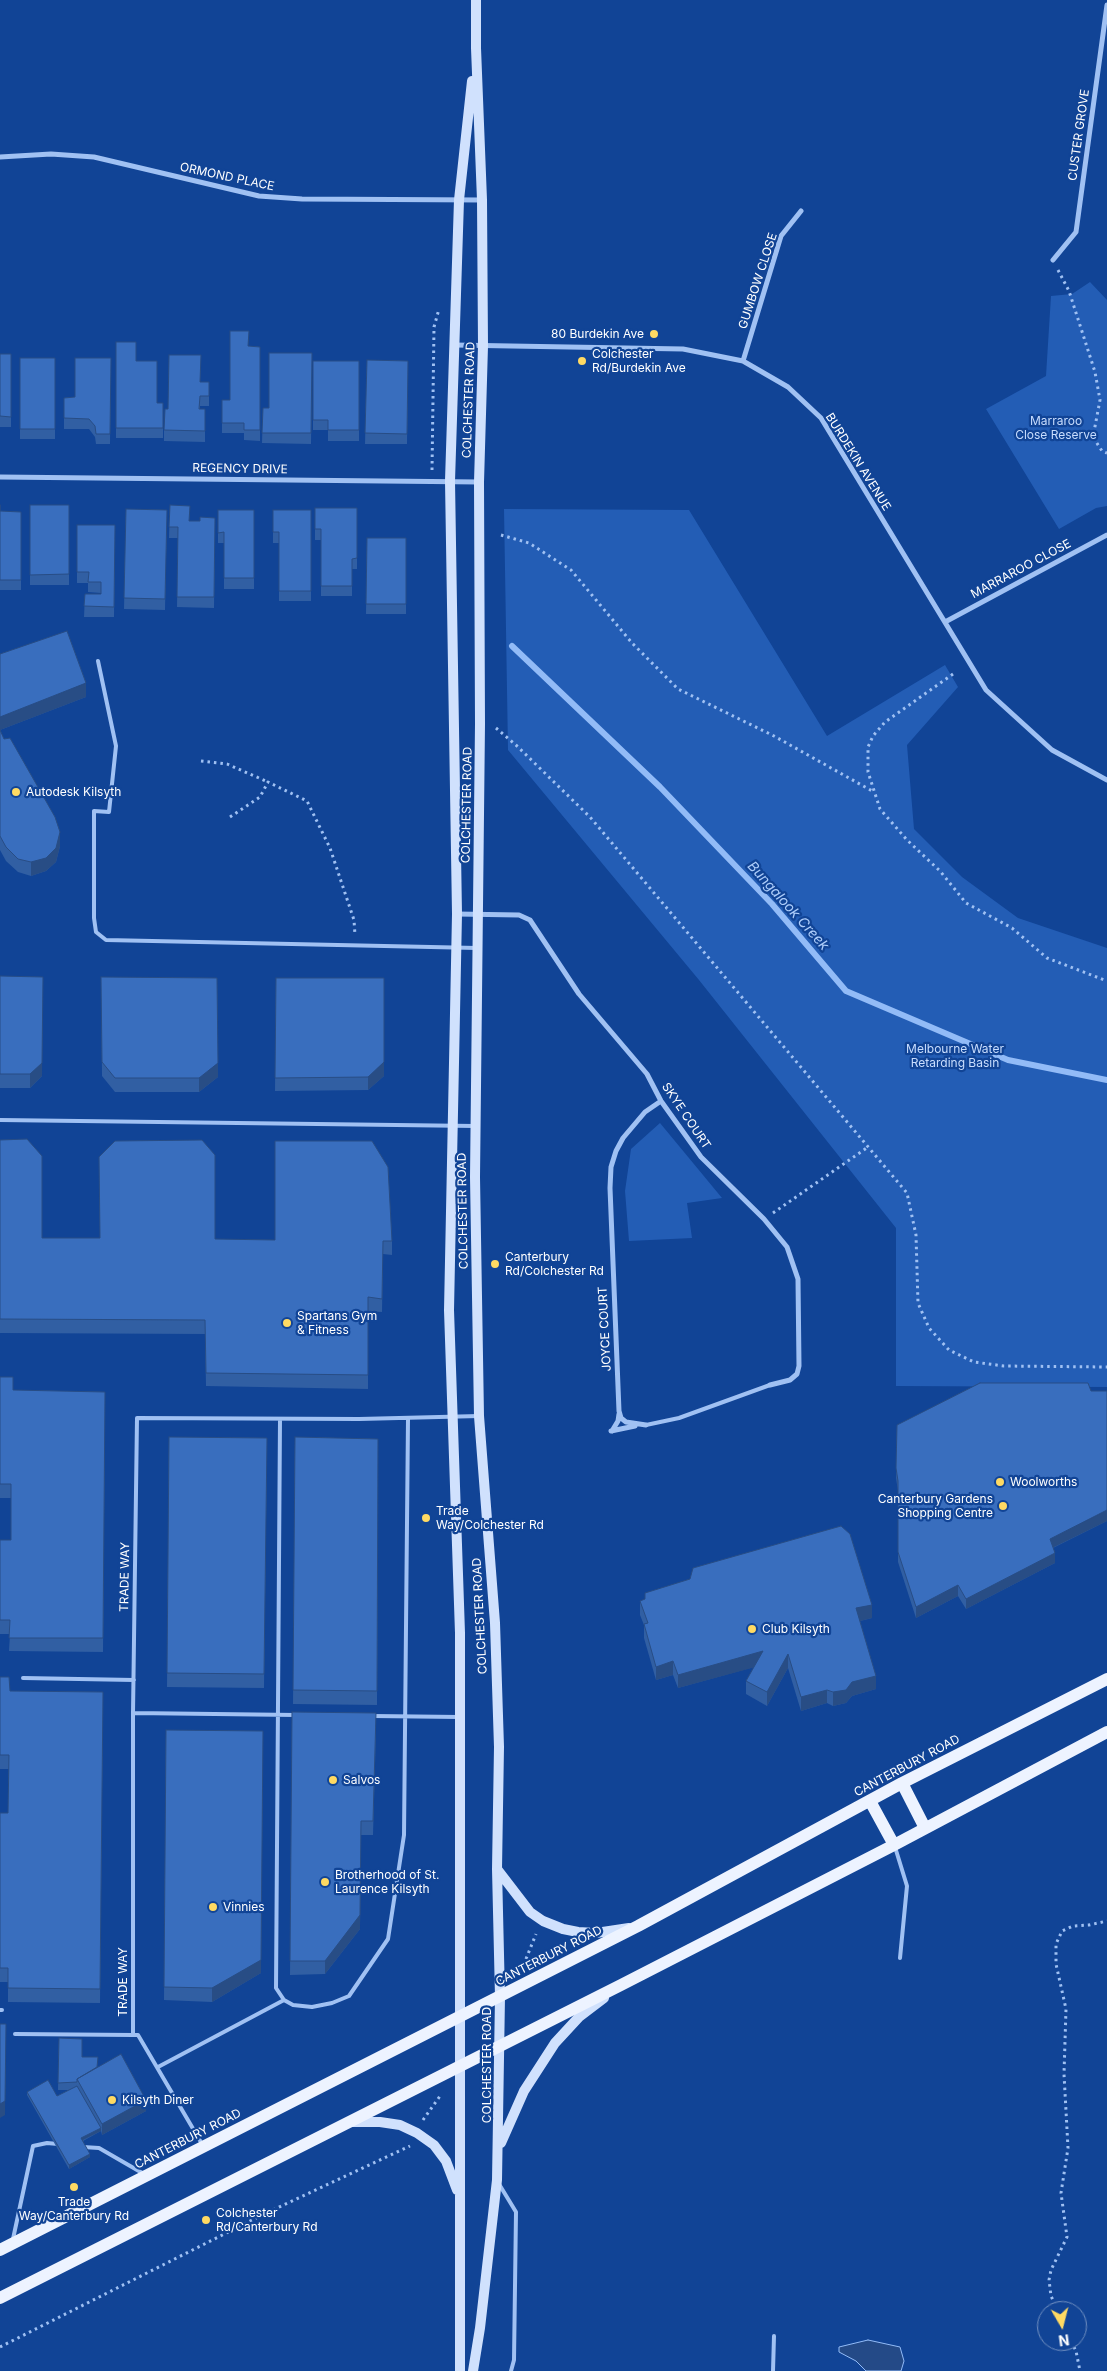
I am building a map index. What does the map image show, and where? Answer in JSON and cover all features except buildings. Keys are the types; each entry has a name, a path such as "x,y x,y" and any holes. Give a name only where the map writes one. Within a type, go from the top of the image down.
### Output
{"main road":[{"name":"COLCHESTER ROAD","path":"473,2371 480,2328 497,2180 500,1997 497,1869 499,1747 495,1622 479,1416 475,1126 480,724 479,482 483,346 482,200 476,0"},
{"name":"COLCHESTER ROAD","path":"460,2371 460,1633 449,1310 457,914 450,481 459,200 476,48"},
{"name":"CANTERBURY ROAD","path":"0,2250 638,1926 902,1783 1107,1679"},
{"path":"0,2298 894,1845 1107,1732"},
{"path":"902,1783 925,1828"},
{"path":"870,1800 894,1845"},
{"path":"497,1869 530,1912 550,1924 563,1929 596,1933 638,1926"},
{"path":"498,2148 524,2091 555,2043 579,2017 620,1985"},
{"path":"348,2122 380,2122 400,2126 417,2133 434,2145 446,2161 459,2196"}],"street":[{"name":"CUSTER GROVE","path":"1053,260 1076,232 1107,5"},
{"name":"ORMOND PLACE","path":"0,157 51,154 94,157 259,196 302,199 482,200"},
{"name":"GUMBOW CLOSE","path":"743,361 781,236 801,211"},
{"name":"BURDEKIN AVENUE","path":"454,345 683,348 743,361 788,387 821,418 986,690 1010,714 1052,750 1107,780"},
{"name":"REGENCY DRIVE","path":"0,477 479,482"},
{"name":"MARRAROO CLOSE","path":"945,622 1107,535"},
{"name":"SKYE COURT","path":"457,914 519,915 530,920 579,994 647,1074 661,1101 701,1157 764,1219 787,1247 794,1261 798,1279 800,1300 800,1366 797,1374 790,1380 770,1385"},
{"name":"JOYCE COURT","path":"637,1425 612,1431 618,1421 619,1411 609,1209 612,1167 616,1151 623,1138 645,1112 661,1101"},
{"path":"619,1411 621,1418 637,1425 646,1425"}],"lane":[{"path":"98,661 116,746 108,812 94,811 96,932 106,940 477,948"},
{"path":"0,1120 475,1126"},
{"path":"646,1425 707,1409 770,1385"},
{"name":"TRADE WAY","path":"204,2147 138,2035 134,2035 133,1713 137,1418 408,1419 479,1416"},
{"path":"280,1419 276,1988 284,2000 293,2005 312,2007 332,2003 349,1996 388,1939 404,1835 408,1419"},
{"path":"23,1678 134,1680"},
{"path":"133,1713 305,1715"},
{"path":"369,1716 460,1717"},
{"path":"894,1845 907,1886 900,1958"},
{"path":"158,2067 284,2000"},
{"path":"15,2034 134,2035"},
{"path":"12,2244 34,2146 47,2143 62,2144"},
{"path":"79,2146 99,2148 147,2176"},
{"path":"497,2180 516,2212 514,2360 511,2371"},
{"path":"773,2371 774,2336"}],"path":[{"path":"1053,260 1069,291 1095,372 1100,400 1092,437 1102,451 1107,453"},
{"path":"432,461 434,327 441,300"},
{"path":"501,535 529,542 571,570 632,643 678,689 774,736 874,792"},
{"path":"953,674 885,722 873,736 868,746 868,772 880,809 907,840 940,871 966,903 1012,928 1047,958 1107,982"},
{"path":"480,724 498,728 590,818 907,1193 916,1235 918,1303 929,1328 949,1350 974,1362 1004,1366 1107,1367"},
{"path":"201,761 227,764 307,801 318,822 343,883 354,920 356,945"},
{"path":"230,817 260,797 268,782"},
{"path":"764,1219 868,1147"},
{"path":"1053,2301 1049,2280 1051,2270 1067,2237 1061,2193 1068,2148 1064,2074 1066,2009 1056,1964 1056,1944 1062,1931 1073,1926 1107,1921"},
{"path":"526,1959 537,1932"},
{"path":"0,2347 262,2214 406,2149"},
{"path":"1076,2351 1080,2371"}],"green space":[{"name":"Marraroo Close Reserve","path":"1090,282 1107,300 1107,506 1096,508 1059,529 986,409 1046,376 1051,296 1072,294"},
{"name":"Melbourne Water Retarding Basin","path":"504,509 689,510 827,736 945,665 958,687 907,745 914,829 962,877 1018,918 1107,948 1107,1387 896,1386 896,1228 699,980 508,750"},
{"path":"660,1123 722,1198 687,1203 692,1238 629,1241 625,1191 631,1149"}],"shaded area":[{"path":"868,2340 900,2347 904,2361 901,2371 866,2371 856,2361 839,2352 839,2347"}],"waterway":[{"name":"Bungalook Creek","path":"512,646 660,787 772,904 846,991 1008,1060 1107,1080"}],"place":[{"name":"80 Burdekin Ave","path":"654,334"},
{"name":"Colchester Rd/Burdekin Ave","path":"582,361"},
{"name":"Autodesk Kilsyth","path":"16,792"},
{"name":"Canterbury Rd/Colchester Rd","path":"495,1264"},
{"name":"Spartans Gym & Fitness","path":"287,1323"},
{"name":"Woolworths","path":"1000,1482"},
{"name":"Canterbury Gardens Shopping Centre","path":"1003,1506"},
{"name":"Trade Way/Colchester Rd","path":"426,1518"},
{"name":"Club Kilsyth","path":"752,1629"},
{"name":"Salvos","path":"333,1780"},
{"name":"Brotherhood of St. Laurence Kilsyth","path":"325,1882"},
{"name":"Vinnies","path":"213,1907"},
{"name":"Kilsyth Diner","path":"112,2100"},
{"name":"Trade Way/Canterbury Rd","path":"74,2187"},
{"name":"Colchester Rd/Canterbury Rd","path":"206,2220"}]}
